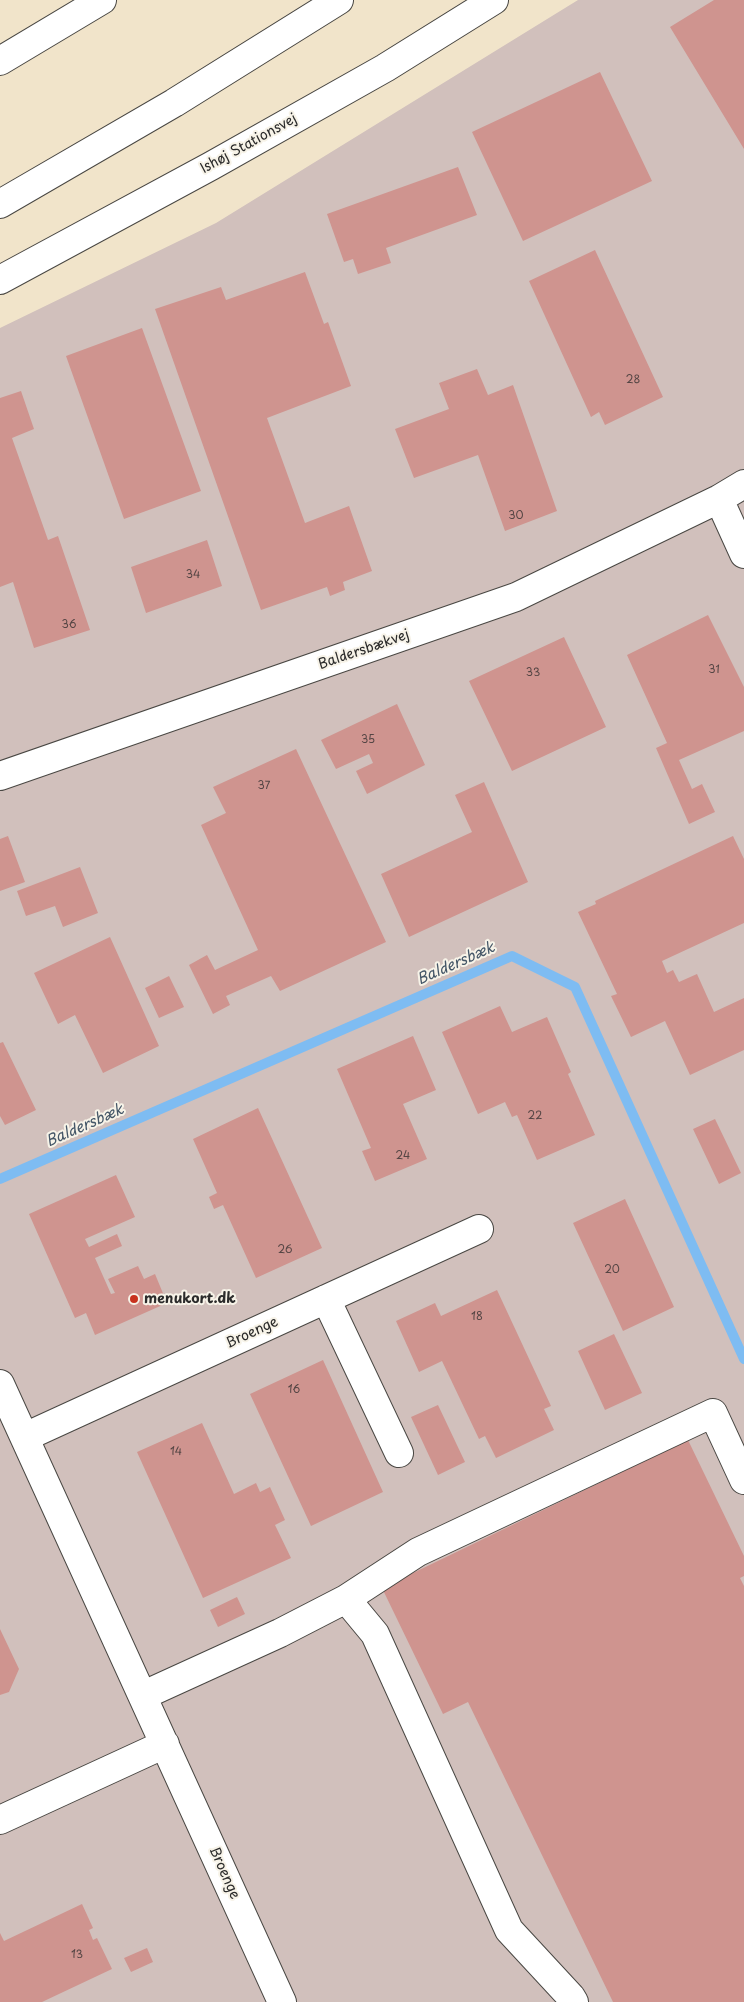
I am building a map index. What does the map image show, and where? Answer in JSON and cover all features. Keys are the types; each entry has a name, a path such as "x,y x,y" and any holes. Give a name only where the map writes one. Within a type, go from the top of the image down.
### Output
{"street":[{"path":"0,60 102,0"},
{"path":"0,204 174,103 339,0"},
{"name":"Ishøj Stationsvej","path":"0,280 202,171 367,78 494,0"},
{"name":"Baldersbækvej","path":"0,776 516,597 718,499 744,484"},
{"path":"718,499 744,554"},
{"name":"Broenge","path":"13,1425 326,1299 479,1229"},
{"path":"326,1299 399,1453"},
{"name":"Broenge","path":"0,1384 13,1425 144,1695 282,2002"},
{"path":"144,1695 280,1633 346,1599 418,1552 712,1413 744,1480"},
{"path":"346,1599 375,1634 509,1930 574,2002"},
{"path":"0,1820 165,1744"}],"shaded area":[{"path":"578,0 744,0 744,2002 0,2002 0,328 216,223"}],"building":[{"path":"714,0 744,0 744,149 670,27"},
{"path":"600,72 652,181 523,241 472,132"},
{"path":"458,167 477,215 386,248 391,263 358,274 353,259 344,262 327,214"},
{"path":"595,250 663,397 605,425 599,412 591,417 529,281"},
{"path":"305,272 324,324 328,322 351,386 267,418 305,523 349,506 372,571 343,582 345,590 330,596 327,587 261,610 155,309 221,287 226,300"},
{"path":"142,328 201,491 124,519 66,356"},
{"path":"477,369 488,395 513,385 557,511 505,531 478,455 414,478 395,429 449,409 439,383"},
{"path":"21,391 34,429 12,438 48,540 58,536 90,630 34,648 13,582 0,587 0,398"},
{"path":"207,540 222,586 146,613 131,567"},
{"path":"708,615 744,687 744,731 679,760 692,789 702,784 715,812 689,824 656,748 667,743 627,655"},
{"path":"564,637 606,727 512,771 469,681"},
{"path":"397,704 425,765 367,794 356,771 373,763 369,754 336,769 321,740"},
{"path":"296,749 386,942 280,991 271,976 226,996 230,1005 213,1014 189,965 207,955 215,970 258,950 201,825 226,813 213,787"},
{"path":"484,782 528,882 409,937 381,874 472,832 455,795"},
{"path":"8,836 25,882 0,891 0,839"},
{"path":"733,836 744,859 744,923 662,961 667,973 673,970 679,982 697,974 714,1012 744,998 744,1050 690,1075 665,1021 631,1037 611,996 617,994 578,912 596,904 595,901"},
{"path":"80,867 98,913 63,927 55,906 26,916 17,891"},
{"path":"110,937 159,1046 103,1073 75,1015 58,1024 34,973"},
{"path":"169,976 184,1007 159,1018 145,988"},
{"path":"500,1006 512,1032 547,1017 571,1072 568,1074 595,1135 537,1160 517,1115 512,1117 505,1102 478,1114 442,1032"},
{"path":"413,1036 436,1090 403,1104 427,1159 375,1181 362,1151 371,1148 337,1069"},
{"path":"3,1042 36,1110 5,1125 0,1116 0,1043"},
{"path":"258,1108 322,1248 256,1278 223,1205 214,1209 209,1197 217,1193 193,1139"},
{"path":"715,1119 741,1173 719,1184 693,1129"},
{"path":"116,1175 135,1217 85,1239 89,1247 117,1234 122,1246 95,1258 111,1294 115,1293 108,1279 138,1266 144,1279 155,1274 167,1303 95,1335 86,1313 75,1318 29,1214"},
{"path":"625,1199 674,1307 623,1331 573,1223"},
{"path":"497,1290 551,1406 544,1409 554,1430 496,1458 485,1436 479,1439 442,1361 419,1372 396,1321 435,1303 441,1316"},
{"path":"614,1334 642,1393 605,1410 578,1351"},
{"path":"323,1360 383,1492 311,1526 250,1394"},
{"path":"438,1405 465,1462 438,1475 411,1417"},
{"path":"202,1423 234,1494 256,1483 260,1492 270,1487 285,1520 275,1525 291,1558 203,1598 137,1452"},
{"path":"688,1440 744,1556 744,1576 740,1578 744,1586 744,2002 613,2002 468,1702 443,1714 382,1588"},
{"path":"237,1597 245,1614 218,1627 210,1610"},
{"path":"0,1629 19,1669 9,1692 0,1695"},
{"path":"82,1904 93,1928 89,1930 93,1940 97,1938 112,1969 42,2002 0,2002 0,1933 4,1941"},
{"path":"147,1948 153,1962 131,1972 124,1958"}],"waterway":[{"name":"Baldersbæk","path":"0,1179 512,956 575,987 744,1359"}],"place":[{"name":"menukort.dk","path":"134,1299"}]}
